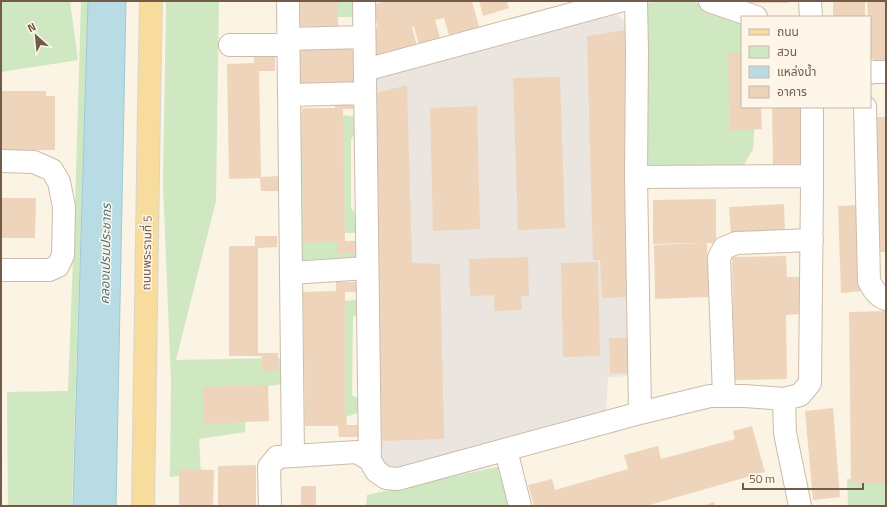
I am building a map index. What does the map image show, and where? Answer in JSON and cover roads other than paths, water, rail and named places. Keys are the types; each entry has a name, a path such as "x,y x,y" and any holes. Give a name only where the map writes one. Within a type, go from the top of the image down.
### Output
{"main road":[{"name":"ถนนพระรามที่ 5","path":"143,506 151,1"}],"lane":[{"path":"288,1 293,456"},
{"path":"364,1 370,460 376,471 386,478 398,479 640,413 710,396 784,399 800,395 810,383 812,108"},
{"path":"364,70 620,1"},
{"path":"636,1 636,177 640,413"},
{"path":"710,1 753,16"},
{"path":"810,1 811,16"},
{"path":"230,45 364,37"},
{"path":"871,72 886,72"},
{"path":"289,95 365,93"},
{"path":"865,108 869,281 874,291 881,298 886,299"},
{"path":"1,161 34,162 52,170 59,182 64,207 63,255 58,266 49,270 1,270"},
{"path":"636,177 812,176"},
{"path":"724,396 719,258 724,248 736,243 812,240"},
{"path":"291,273 367,268"},
{"path":"784,399 785,433 800,506"},
{"path":"506,450 520,506"},
{"path":"270,506 269,467 277,457 357,452 370,460"}],"water":[{"name":"คลองเปรมประชากร","path":"88,1 126,1 116,506 73,506"}]}
